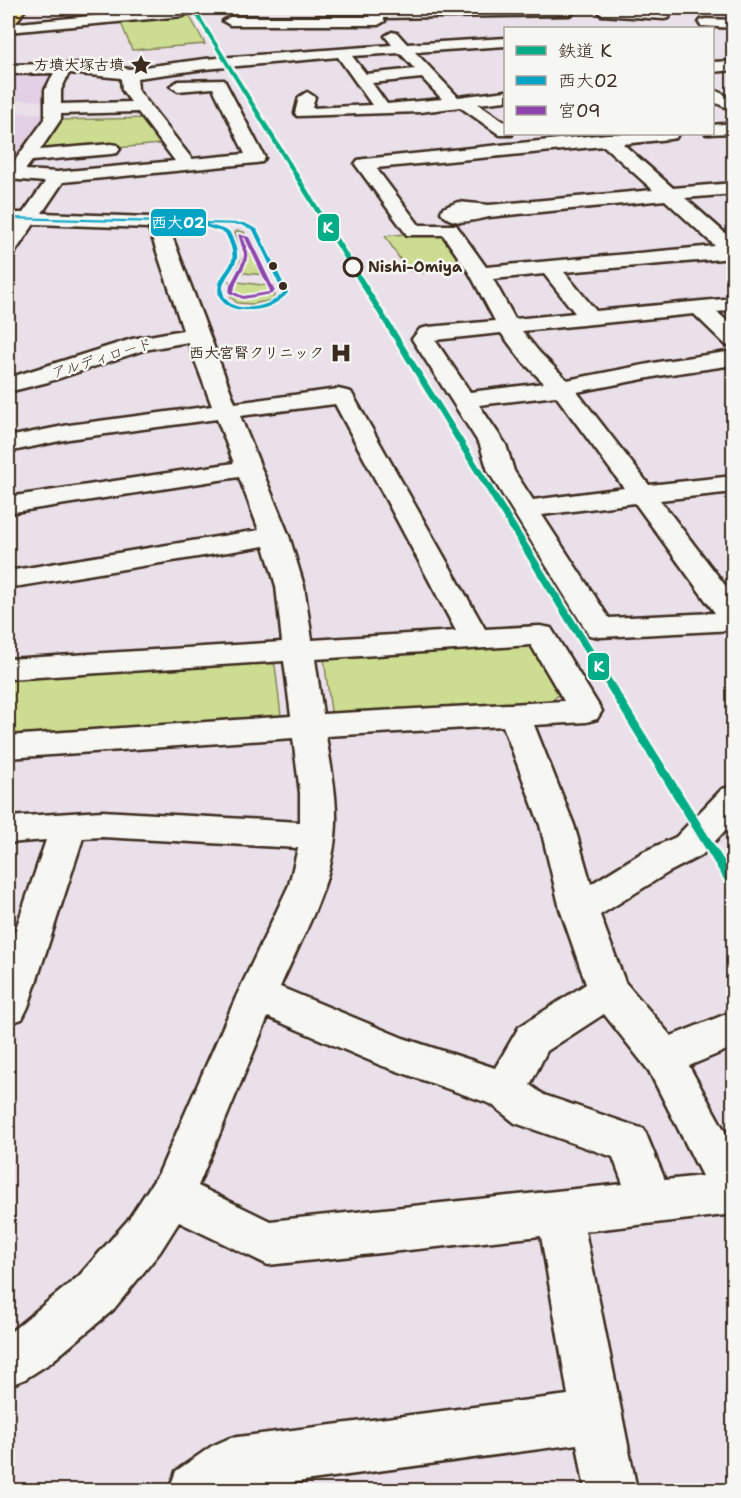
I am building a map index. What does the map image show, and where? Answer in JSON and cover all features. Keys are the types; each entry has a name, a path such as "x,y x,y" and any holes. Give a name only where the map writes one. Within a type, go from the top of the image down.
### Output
{"highway":[{"path":"8,26 19,8"}],"street":[{"path":"8,26 183,12 181,8"},
{"path":"229,25 340,8 443,27 480,25"},
{"path":"604,14 664,15 666,8"},
{"path":"229,25 518,9 574,13"},
{"path":"378,16 401,48 458,102 504,130"},
{"path":"720,32 734,24"},
{"path":"229,25 293,33"},
{"path":"229,25 241,62"},
{"path":"443,27 461,49"},
{"path":"130,82 241,62 307,61 342,52 401,48 461,49 498,43"},
{"path":"342,52 383,110"},
{"path":"714,67 734,65"},
{"path":"363,79 440,66"},
{"path":"8,69 64,68 158,88 218,83 256,158 57,177 13,175 53,119 53,90 64,68"},
{"path":"130,82 187,165"},
{"path":"714,95 734,106"},
{"path":"306,97 303,113 383,110 504,96"},
{"path":"54,110 145,107"},
{"path":"357,111 370,128"},
{"path":"714,130 734,128"},
{"path":"511,135 528,147"},
{"path":"657,135 364,164 414,231 455,223 489,211 734,188"},
{"path":"607,139 733,251"},
{"path":"153,146 172,144"},
{"path":"383,144 395,161"},
{"path":"26,156 133,147"},
{"path":"8,248 57,177"},
{"path":"8,218 196,223"},
{"path":"8,1362 33,1346 96,1293 144,1236 175,1188 208,1115 257,995 307,885 318,836 317,793 290,586 275,536 196,334 157,222"},
{"path":"455,223 507,326 531,357 562,388 734,620"},
{"path":"480,274 733,251"},
{"path":"550,268 590,318"},
{"path":"734,304 428,334 423,339 493,445 501,471 600,628 734,620"},
{"path":"700,308 734,340"},
{"name":"アルディロード","path":"8,385 40,377 140,344 196,334"},
{"path":"463,400 562,388 664,368 734,358"},
{"path":"8,445 69,432 338,396 342,398 475,638"},
{"path":"8,505 250,468"},
{"path":"525,509 734,484"},
{"path":"8,580 275,536"},
{"path":"8,669 540,635 586,711 308,726 8,747"},
{"path":"170,1195 268,1243 733,1193 664,1058 608,990 579,909 557,825 515,716"},
{"path":"579,909 656,862 689,846 734,798"},
{"path":"8,830 102,824 318,836"},
{"path":"8,1007 69,826"},
{"path":"505,1090 533,1039 608,990"},
{"path":"257,995 394,1053 505,1090 530,1110 629,1143 651,1201"},
{"path":"664,1058 734,1028"},
{"path":"559,1213 611,1491"},
{"path":"195,1491 230,1464 597,1416"}],"shaded area":[{"path":"8,71 55,72 46,101 19,100 9,112 45,114 46,121 8,170"}],"green space":[{"path":"188,13 205,44 132,50 119,18"},
{"path":"149,118 163,141 160,144 34,154 58,120"},
{"path":"439,231 446,233 468,265 462,268 421,273 407,270 385,236"},
{"path":"244,232 264,275 236,272 244,253 235,233"},
{"path":"229,281 271,286 275,294 272,300 253,304 237,303 231,297"},
{"path":"519,642 537,647 561,692 552,701 343,718 331,711 324,659 337,653"},
{"path":"264,659 275,665 281,716 271,723 8,741 8,678"}],"rail line":[{"name":"K","path":"193,8 734,886"}],"transit line":[{"name":"西大02","path":"8,218 242,224 255,229 286,293 280,299 261,307 250,309 231,306 224,300 220,291 235,252 227,232 196,223 8,218"},
{"name":"宮09","path":"240,235 247,237 273,291 270,293 243,298 231,293 245,261 245,246 240,235"}],"place":[{"name":"方墳大塚古墳","path":"141,65"},
{"name":"Nishi-Omiya","path":"353,267"},
{"name":"西大宮腎クリニック","path":"341,353"}]}
